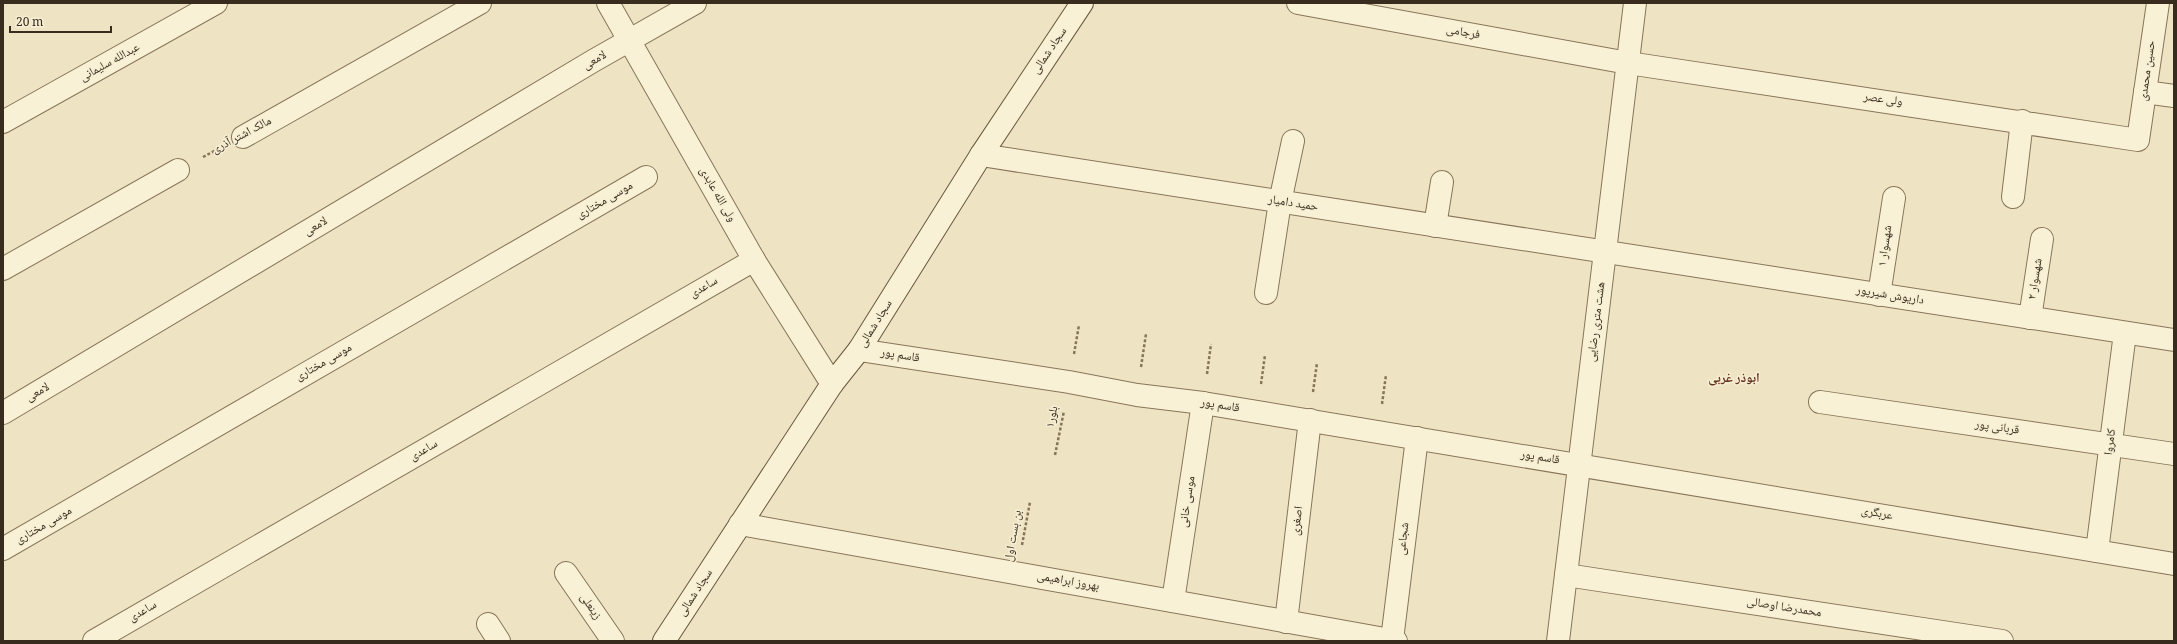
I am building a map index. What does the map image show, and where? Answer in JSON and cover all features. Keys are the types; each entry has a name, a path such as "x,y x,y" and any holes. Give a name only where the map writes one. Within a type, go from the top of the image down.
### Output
{"street":[{"name":"عبدالله سلیمانی","path":"3,122 216,3"},
{"name":"مالک اشتر آذری","path":"243,137 480,3"},
{"name":"ولی الله عابدی","path":"608,3 754,260 832,384"},
{"name":"لامعی","path":"3,414 630,40 695,3"},
{"name":"سجاد شمالی","path":"664,641 832,384 859,350 981,155 1082,3"},
{"name":"فرجامی","path":"1298,3 1628,63"},
{"name":"هشت متری رضایی","path":"1558,641 1635,3"},
{"name":"حسین محمدی","path":"2138,140 2158,3"},
{"name":"ولی عصر","path":"1628,63 2022,121 2138,140"},
{"path":"2144,92 2174,96"},
{"path":"2014,197 2022,121"},
{"path":"1266,292 1280,202 1292,141"},
{"name":"حمید دامیار","path":"981,155 1606,252"},
{"path":"3,269 178,170"},
{"name":"موسی مختاری","path":"3,549 646,177"},
{"path":"1435,226 1442,182"},
{"name":"شهسوار ۱","path":"1879,295 1894,198"},
{"name":"شهسوار ۲","path":"2030,318 2042,240"},
{"name":"داریوش شیرپور","path":"1606,252 2174,340"},
{"name":"ساعدی","path":"94,641 754,260"},
{"name":"کامروا","path":"2097,551 2125,333"},
{"name":"قاسم پور","path":"859,350 1069,382 1137,395 1203,403 1580,464"},
{"name":"قربانی پور","path":"1820,402 2174,454"},
{"name":"موسی خانی","path":"1173,601 1203,403"},
{"name":"اصغری","path":"1286,622 1310,420"},
{"name":"شجاعی","path":"1394,641 1416,438"},
{"name":"عربگری","path":"1580,464 2174,564"},
{"name":"بهروز ابراهیمی","path":"740,524 1394,641"},
{"name":"زینعلی","path":"566,573 613,641"},
{"name":"محمدرضا اوصالی","path":"1566,575 2002,641"}],"path":[{"name":"مالک اشتر آذری","path":"178,170 243,137"},
{"name":"بلور۱","path":"1055,455 1069,382"},
{"name":"بن بست اول","path":"1017,573 1030,502"}],"district":[{"name":"ابوذر غربی","path":"1734,379"}]}
